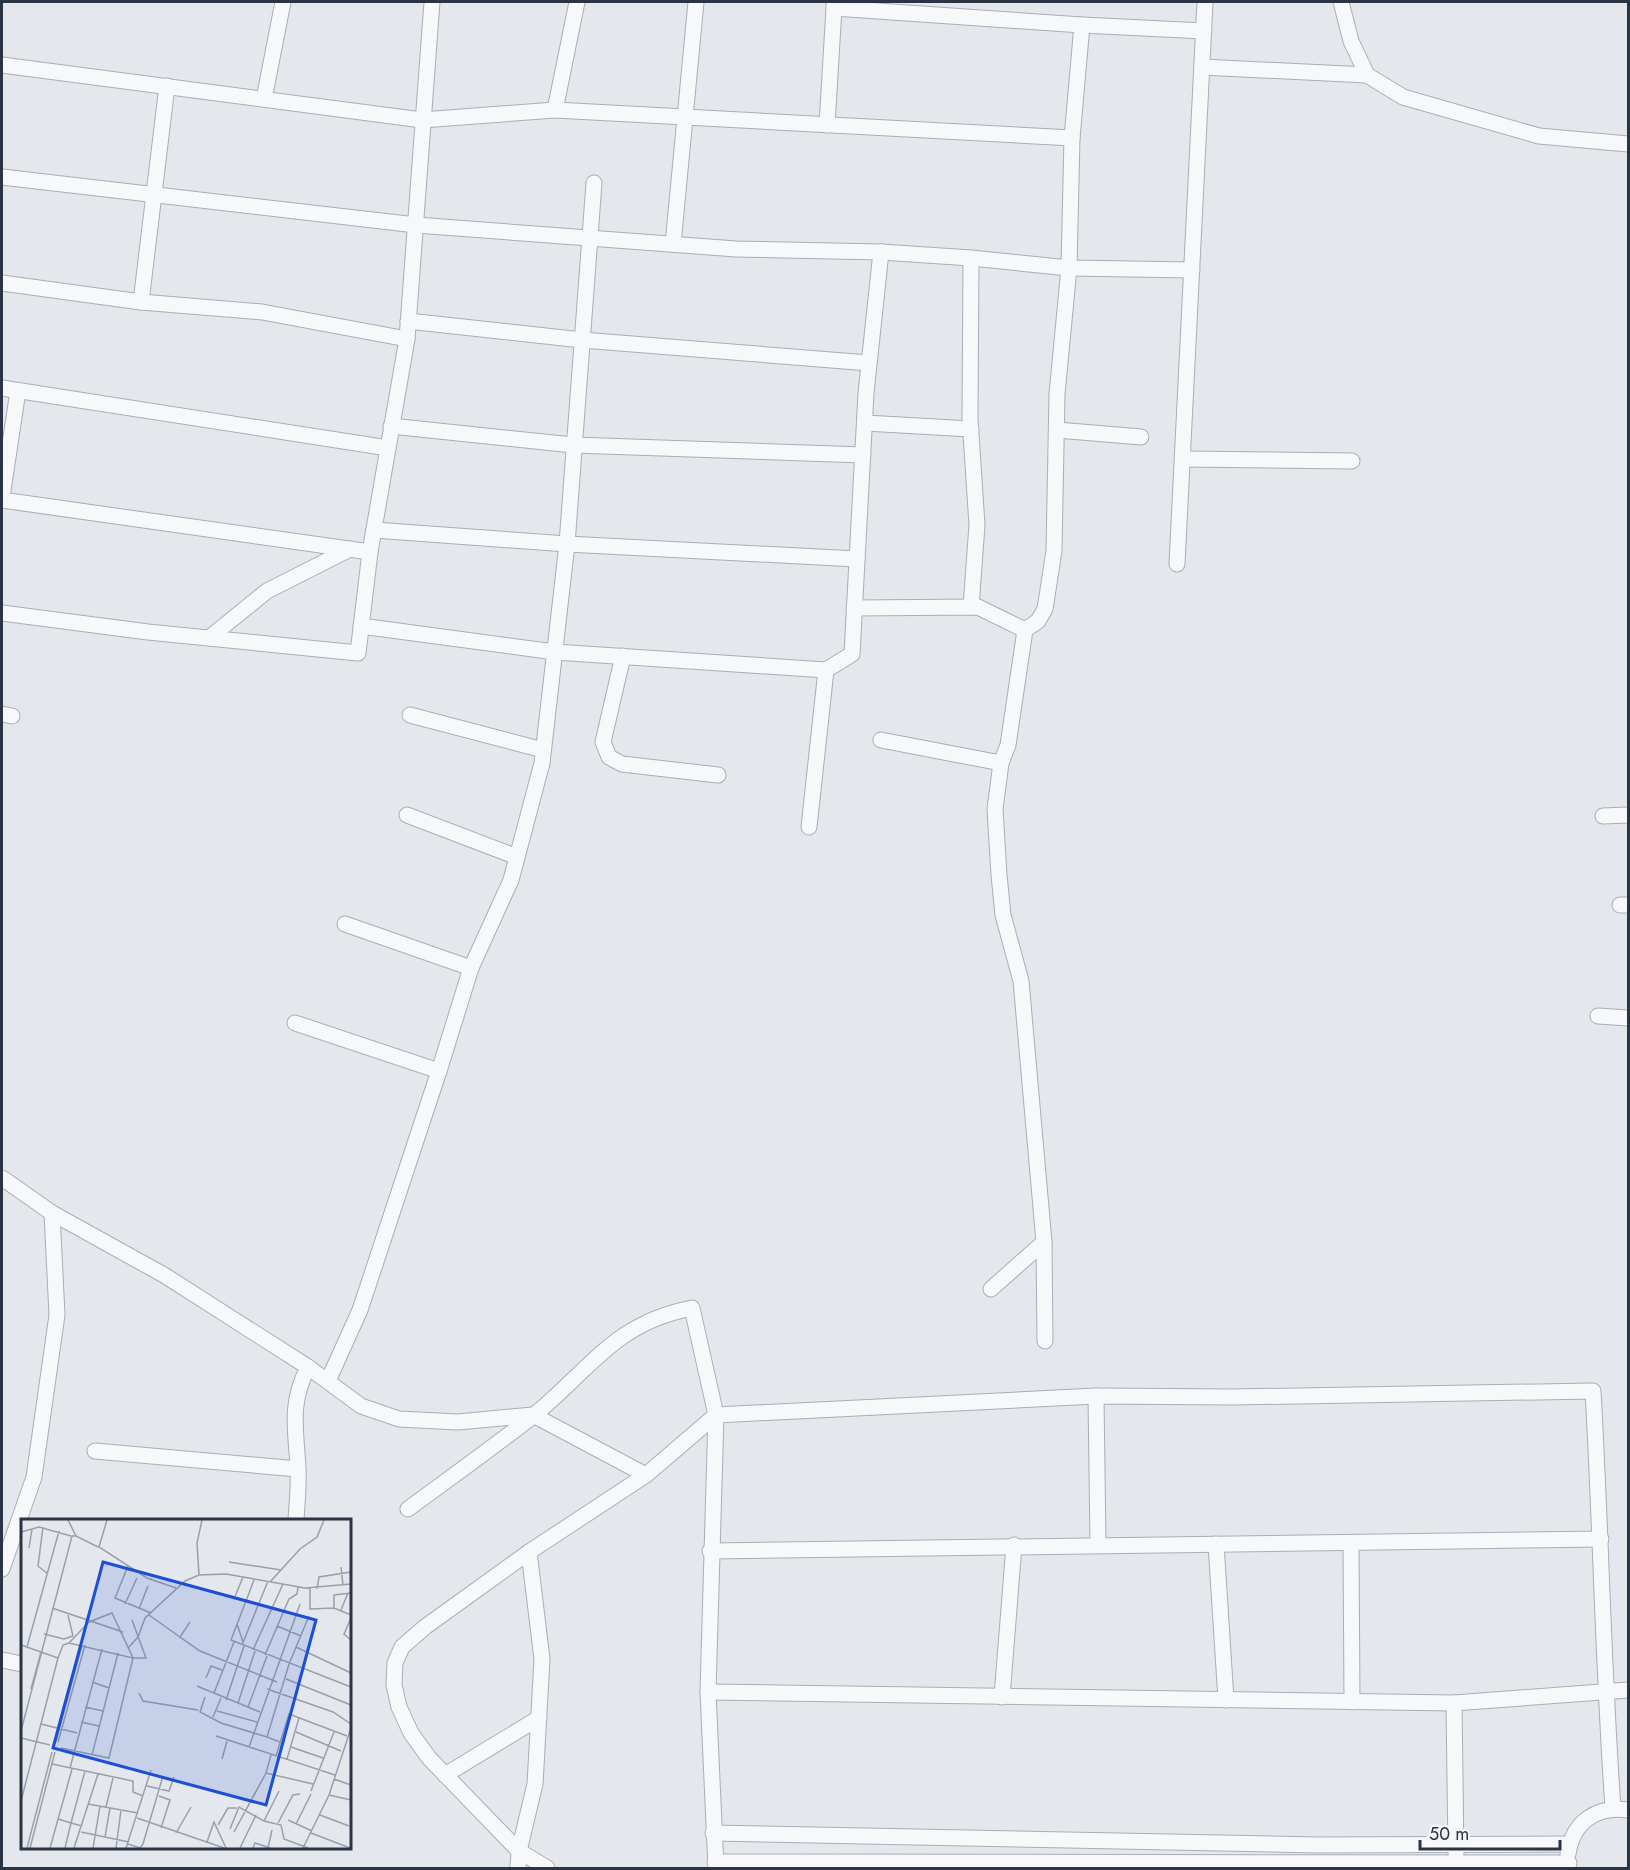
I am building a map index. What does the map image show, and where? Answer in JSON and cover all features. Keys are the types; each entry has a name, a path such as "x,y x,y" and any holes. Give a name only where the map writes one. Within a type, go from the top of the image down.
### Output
{"street":[{"path":"264,99 283,2"},
{"path":"2,612 209,638 358,653 370,552 407,339 432,2"},
{"path":"555,110 577,2"},
{"path":"673,244 696,2"},
{"path":"1178,564 1205,2"},
{"path":"1341,2 1351,41 1367,75"},
{"path":"827,125 834,5 1082,25 1204,31"},
{"path":"1045,1341 1044,1242 1021,981 1002,915 995,809 1001,763 1008,745 1025,630 1038,621 1045,609 1054,551 1057,394 1069,268 1072,138 1082,25"},
{"path":"2,65 422,120 555,110 1072,138"},
{"path":"1202,67 1367,75 1403,98 1493,124 1539,136 1629,144"},
{"path":"141,302 167,86"},
{"path":"2,177 416,225 673,244 881,252 1069,268 1192,270"},
{"path":"328,1381 360,1310 471,968 510,880 543,750 567,544 594,183"},
{"path":"362,626 555,652 826,670 852,654 869,363 881,252"},
{"path":"970,607 977,525 971,429 971,258"},
{"path":"2,283 141,302 262,312 407,339"},
{"path":"408,321 582,340 869,363"},
{"path":"2,388 388,448"},
{"path":"18,391 2,499 370,552"},
{"path":"865,423 971,429"},
{"path":"392,426 573,445 863,455"},
{"path":"1057,430 1142,437"},
{"path":"1184,459 1352,461"},
{"path":"374,530 567,544 857,559"},
{"path":"209,638 267,591 350,549"},
{"path":"854,608 978,607 1025,630"},
{"path":"623,656 603,742 609,757 622,764 718,775"},
{"path":"809,827 826,670"},
{"path":"410,715 543,750"},
{"path":"882,740 1001,763"},
{"path":"407,815 517,857"},
{"path":"1603,816 1629,815"},
{"path":"345,924 471,968"},
{"path":"1598,1016 1629,1018"},
{"path":"295,1023 439,1071"},
{"path":"2,1178 52,1213 146,1264 308,1367 361,1406 399,1419 458,1422 533,1415 646,1475"},
{"path":"2,1569 34,1477 57,1315 52,1213"},
{"path":"991,1289 1044,1242"},
{"path":"408,1509 533,1415 623,1334 664,1313 692,1308 716,1415 710,1551 708,1692 716,1865 1570,1866 1570,1844 1576,1830 1586,1819 1598,1812 1613,1808 1629,1810"},
{"path":"296,1519 297,1390 308,1367"},
{"path":"547,1869 519,1851 445,1776 411,1733 394,1685 395,1664 402,1647 425,1627 529,1552 646,1475 716,1415 1096,1396 1233,1397 1593,1391 1602,1539 1604,1689 1613,1808"},
{"path":"1096,1396 1098,1544"},
{"path":"95,1451 298,1469"},
{"path":"710,1551 1014,1545 1351,1544 1602,1539"},
{"path":"1216,1544 1226,1700"},
{"path":"1351,1544 1352,1702"},
{"path":"1002,1697 1014,1545"},
{"path":"518,1869 519,1851 535,1784 542,1659 529,1552"},
{"path":"2,1660 21,1664"},
{"path":"708,1692 1454,1703 1604,1689 1629,1690"},
{"path":"1454,1703 1456,1866"},
{"path":"445,1776 539,1718"},
{"path":"713,1833 1317,1845 1570,1844"}]}
